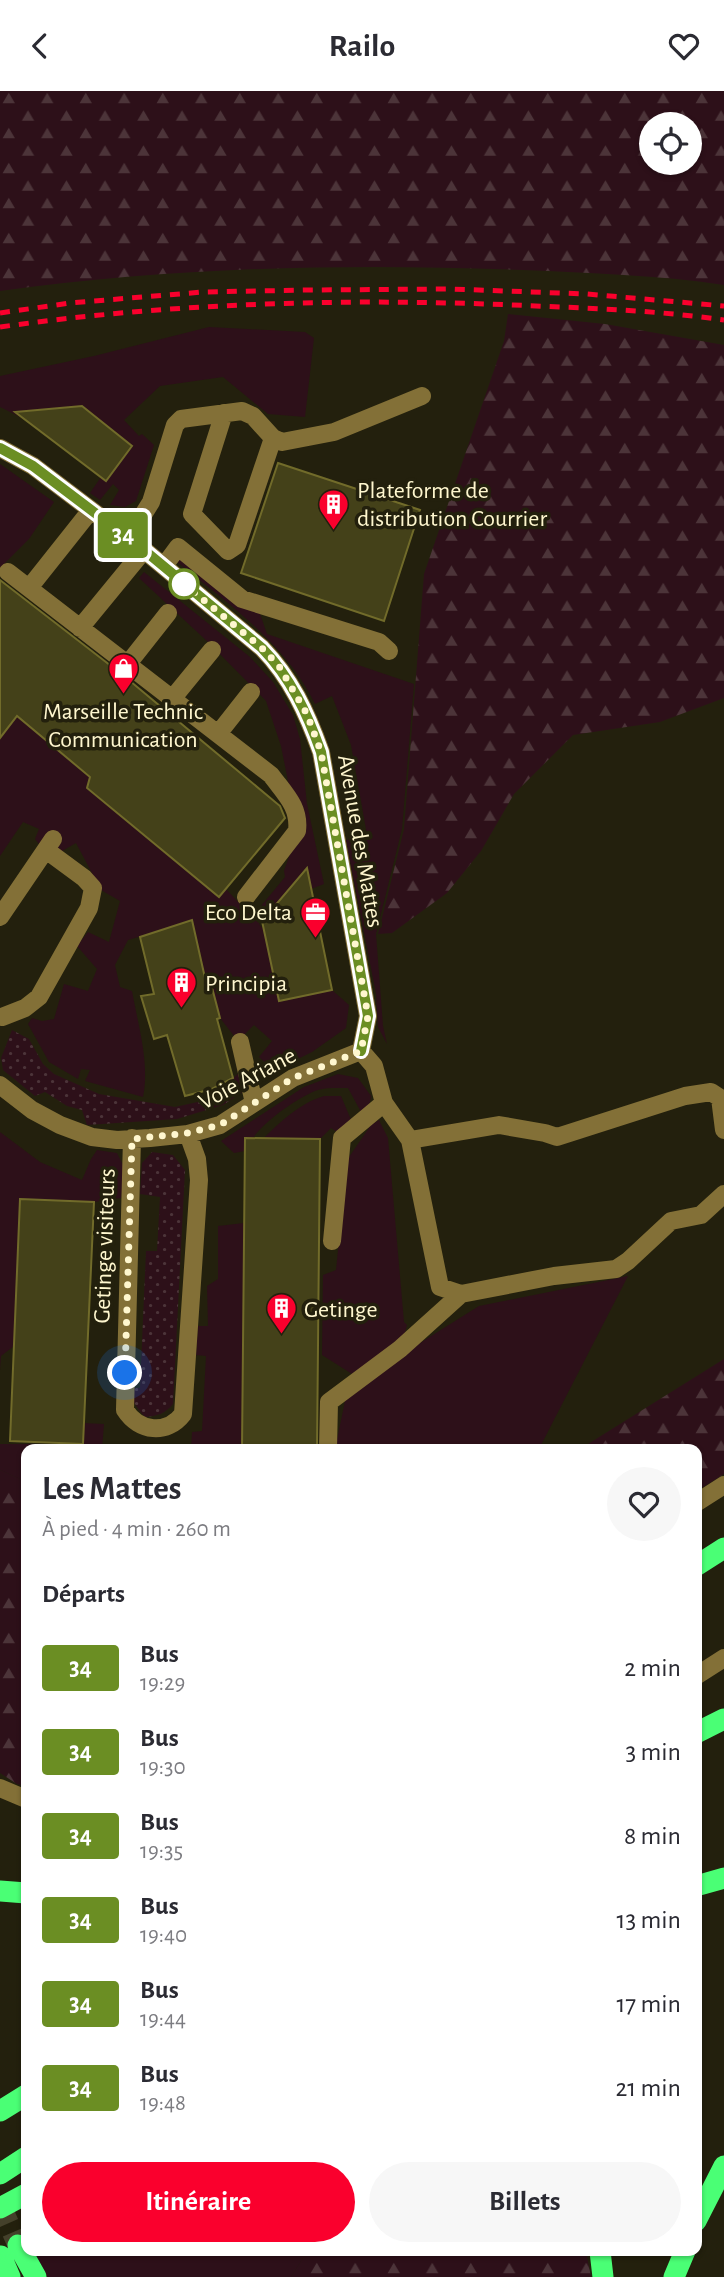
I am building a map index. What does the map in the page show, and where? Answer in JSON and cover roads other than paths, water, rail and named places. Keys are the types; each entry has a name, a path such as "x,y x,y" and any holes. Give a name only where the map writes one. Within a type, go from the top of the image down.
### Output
{"highway":[{"path":"702,1562 724,1548"},
{"path":"702,1730 724,1719"},
{"path":"702,1884 724,1878"},
{"path":"0,1891 21,1893"},
{"path":"0,2111 21,2098"},
{"path":"0,2174 21,2160"},
{"path":"702,2209 724,2166"},
{"path":"0,2208 21,2197"},
{"path":"10,2251 10,2277"},
{"path":"10,2251 36,2277"},
{"path":"601,2256 603,2277"},
{"path":"674,2277 683,2256"}],"street":[{"path":"128,539 151,502 175,425 181,419 242,411 253,416 273,438 282,442 334,432 422,396"},
{"path":"224,413 192,514 228,551 237,545 273,438"},
{"name":"Avenue des Mattes","path":"0,448 33,466 144,550 262,648 279,666 307,714 321,752 368,1016 361,1051"},
{"path":"29,588 91,510"},
{"path":"163,566 178,547 242,599 379,642 389,651"},
{"path":"80,628 144,550"},
{"path":"8,572 271,775 295,806 299,817 297,831 246,897"},
{"path":"127,665 168,613"},
{"path":"172,699 212,650"},
{"path":"218,734 251,692"},
{"path":"0,916 49,844 93,888 89,908 39,997 24,1008 1,1017"},
{"path":"240,1042 254,1103"},
{"path":"361,1051 374,1066 384,1103 410,1140 440,1287 461,1294 554,1276 616,1269 671,1221 701,1215 724,1194"},
{"name":"Voie Ariane","path":"0,1085 32,1110 60,1125 92,1137 132,1139 188,1133 220,1125 293,1078 361,1051"},
{"path":"410,1140 499,1125 557,1137 685,1096 711,1092 720,1098 724,1130"},
{"path":"332,1241 342,1138 384,1103"},
{"name":"Getinge visiteurs","path":"132,1139 125,1410 137,1423 156,1429 172,1425 183,1414 199,1180 197,1159 188,1133"},
{"path":"328,1444 329,1402 400,1349 461,1294"},
{"path":"702,1499 724,1485"},
{"path":"702,1672 724,1658"},
{"path":"0,1788 21,1797"}],"tunnel":[{"path":"0,2204 18,2245"}],"railway":[{"path":"0,313 70,303 203,292 309,290 451,289 587,294 724,306"},
{"path":"0,327 128,312 256,304 385,302 566,307 724,320"}],"place":[{"name":"Plateforme de distribution Courrier","path":"334,531"},
{"name":"Marseille Technic Communication","path":"123,696"},
{"name":"Eco Delta","path":"315,939"},
{"name":"Principia","path":"182,1010"},
{"name":"Getinge","path":"281,1336"}]}
